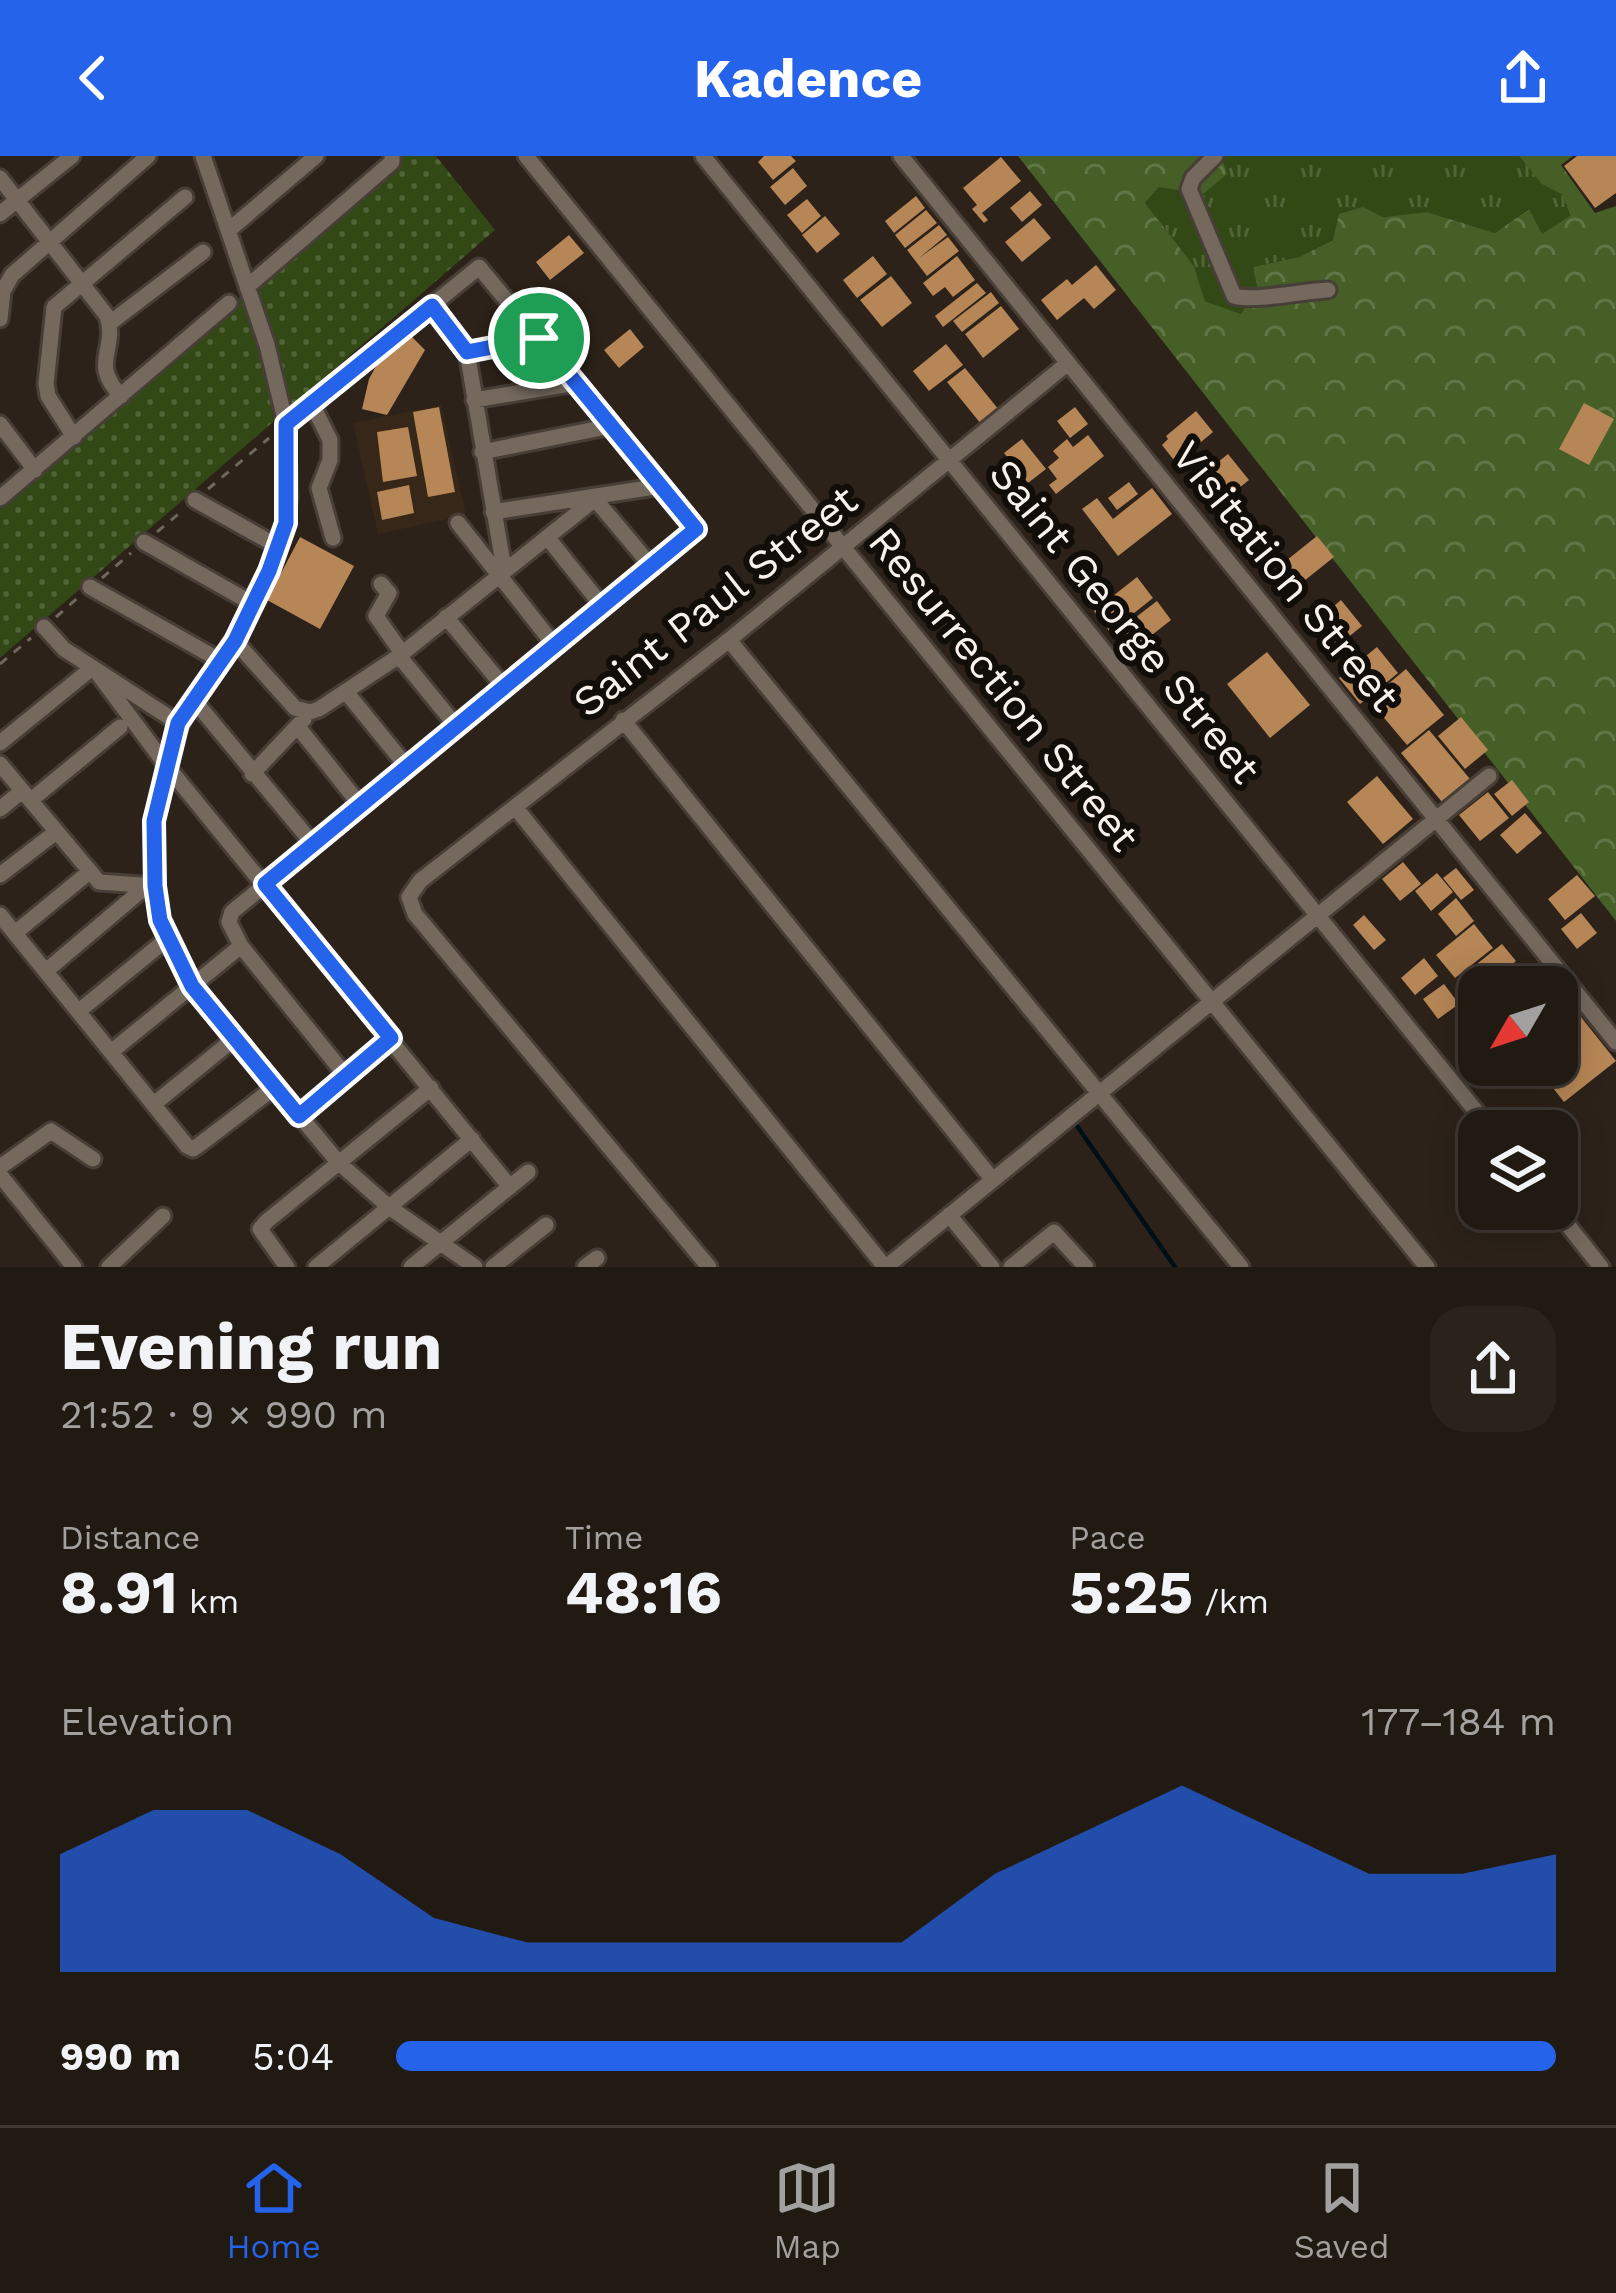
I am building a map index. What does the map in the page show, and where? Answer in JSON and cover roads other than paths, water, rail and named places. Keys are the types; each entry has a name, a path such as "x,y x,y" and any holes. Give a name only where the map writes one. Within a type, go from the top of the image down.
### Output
{"street":[{"path":"0,214 72,156"},
{"path":"0,320 6,282 148,156"},
{"path":"229,230 316,156"},
{"name":"Resurrection Street","path":"526,156 1427,1267"},
{"name":"Saint George Street","path":"704,156 1475,1110"},
{"name":"Visitation Street","path":"901,156 1616,1042"},
{"path":"1215,156 1193,178 1189,189 1234,296 1245,299 1328,290"},
{"path":"207,158 286,424 289,496 279,547 254,604 235,641 178,723 154,821 150,887 167,939 192,986 338,1162 389,1207 475,1267"},
{"path":"248,287 392,159"},
{"path":"0,178 110,323"},
{"path":"74,437 48,396 46,384 54,307 185,196"},
{"path":"121,396 103,369 110,323 203,252"},
{"path":"286,424 479,267 696,529 232,912 229,922 241,946 346,1076"},
{"path":"0,498 229,303"},
{"path":"432,306 467,352 501,572"},
{"path":"467,352 539,338"},
{"name":"Saint Paul Street","path":"709,1267 416,914 409,897 420,881 729,640 1068,363"},
{"path":"474,400 576,382"},
{"path":"312,404 331,440 330,460 319,488 334,538"},
{"path":"0,424 34,470"},
{"path":"482,452 611,426"},
{"path":"494,512 662,485"},
{"path":"252,774 310,712 347,693 401,654 595,499"},
{"path":"595,499 652,567"},
{"path":"195,500 279,547"},
{"path":"458,524 501,572 555,646"},
{"path":"547,537 603,607"},
{"path":"144,542 254,604"},
{"path":"381,584 388,593 376,616 457,727"},
{"path":"90,587 221,661"},
{"path":"446,617 504,687"},
{"path":"44,627 59,645 178,723"},
{"path":"729,640 1241,1267"},
{"path":"235,641 296,708 310,712"},
{"path":"0,743 94,669"},
{"path":"94,669 166,765 510,1187"},
{"path":"347,693 407,767"},
{"path":"193,699 313,844"},
{"path":"623,720 993,1180"},
{"path":"0,809 120,727"},
{"path":"298,727 361,806"},
{"path":"0,764 88,873 112,886 150,887"},
{"path":"515,807 885,1267 1489,776"},
{"path":"0,874 56,832"},
{"path":"14,932 88,873"},
{"path":"46,971 150,887"},
{"path":"0,915 194,1149 275,1087"},
{"path":"79,1012 167,939"},
{"path":"112,1052 241,946"},
{"path":"299,1116 391,1038"},
{"path":"154,1104 234,1039"},
{"path":"287,1267 260,1229 430,1088"},
{"path":"74,1267 0,1171 52,1131 93,1160"},
{"path":"316,1267 472,1139"},
{"path":"411,1267 528,1172"},
{"path":"950,1215 992,1267"},
{"path":"109,1267 163,1216"},
{"path":"493,1267 546,1225"},
{"path":"1572,1230 1601,1267"},
{"path":"1011,1267 1054,1232 1086,1267"}],"waterway":[{"path":"1077,1126 1175,1267"}]}
